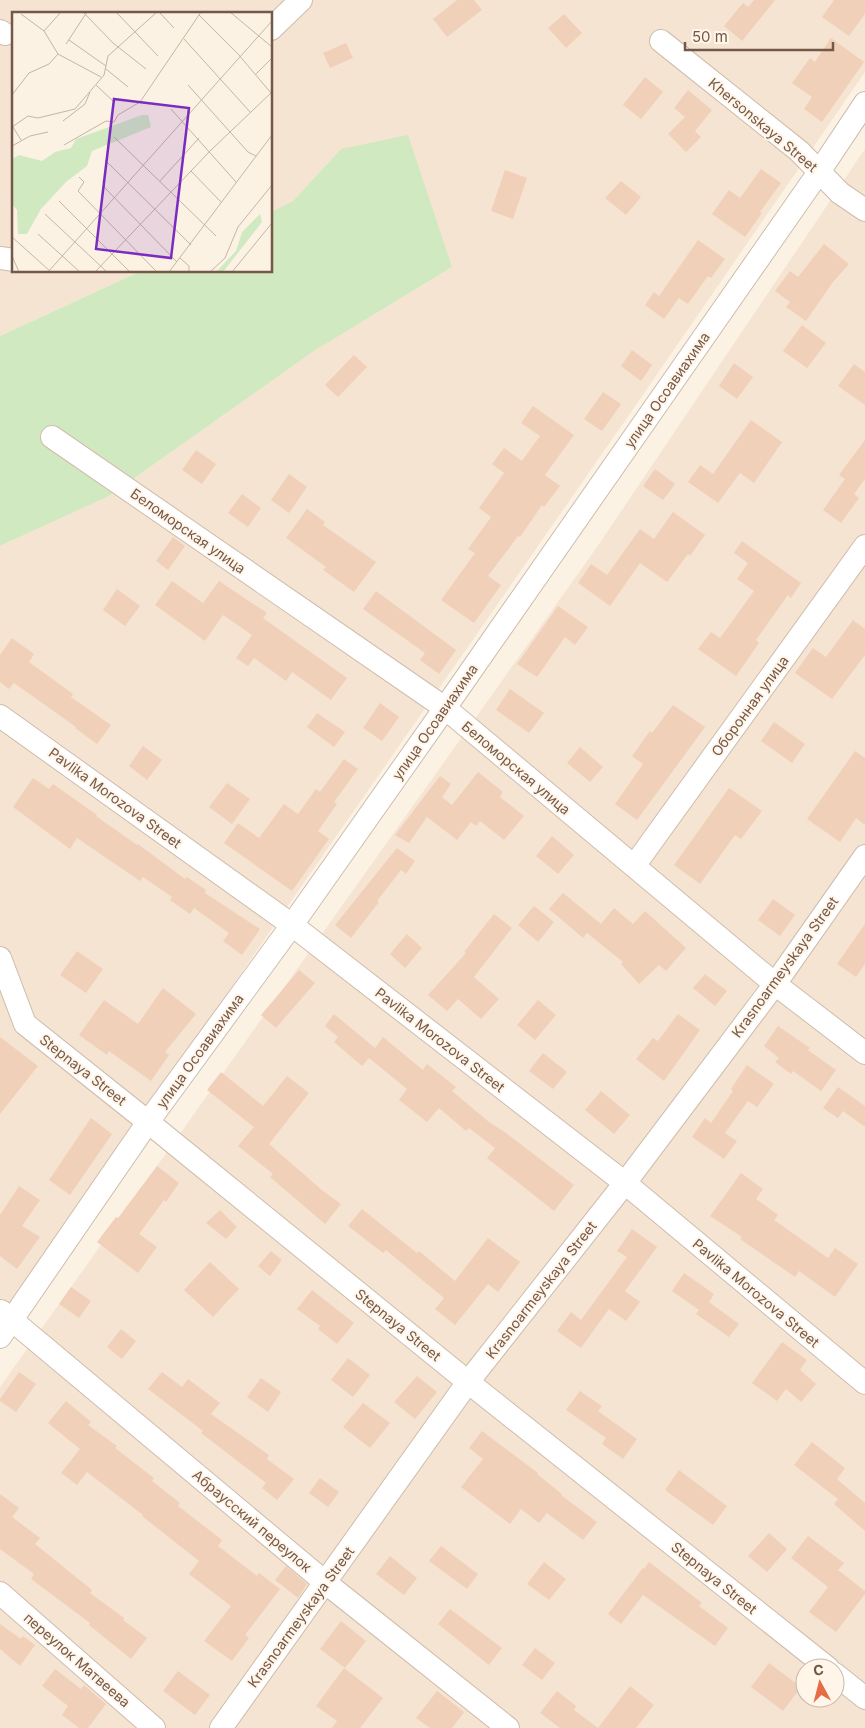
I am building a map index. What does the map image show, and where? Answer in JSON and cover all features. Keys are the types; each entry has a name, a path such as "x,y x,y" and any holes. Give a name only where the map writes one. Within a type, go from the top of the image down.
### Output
{"street":[{"path":"272,28 301,0"},
{"name":"Khersonskaya Street","path":"661,41 798,151 840,192 865,210"},
{"name":"улица Осоавиахима","path":"4,1323 292,925 819,172 865,103"},
{"name":"Беломорская улица","path":"52,436 445,708 775,984 865,1053"},
{"name":"Оборонная улица","path":"634,866 865,546"},
{"name":"Pavlika Morozova Street","path":"0,716 292,925 625,1183 865,1383"},
{"name":"Krasnoarmeyskaya Street","path":"222,1728 468,1382 625,1183 775,984 865,856"},
{"name":"Stepnaya Street","path":"0,958 25,1024 468,1382 815,1658"},
{"name":"Абраусский переулок","path":"4,1323 508,1728"},
{"name":"переулок Матвеева","path":"0,1593 154,1728"},
{"path":"845,1682 865,1698"}],"shaded area":[{"path":"0,0 865,0 865,72 0,1320 0,546 109,496 314,351 452,267 341,149 293,201 272,212 272,12 12,12 12,272 139,272 0,336"},
{"path":"865,149 865,1728 0,1728 0,1387 597,547"}],"green space":[{"path":"408,135 452,267 314,351 109,496 0,546 0,336 139,272 272,272 272,212 293,201 341,149"}],"building":[{"path":"457,0 474,0 482,10 447,37 433,19"},
{"path":"754,0 775,0 742,41 724,26 743,3 748,7"},
{"path":"834,0 865,0 865,14 849,36 822,17"},
{"path":"564,14 582,33 566,48 548,28"},
{"path":"831,38 864,62 822,122 804,109 812,97 792,83 810,58 815,62"},
{"path":"346,43 353,58 330,68 323,53"},
{"path":"645,77 663,92 641,119 623,105"},
{"path":"688,90 712,110 695,131 701,137 686,152 668,134 685,117 674,108"},
{"path":"761,169 781,183 745,237 712,214 729,190 740,198"},
{"path":"505,170 527,178 513,219 491,211"},
{"path":"621,181 641,197 626,215 605,198"},
{"path":"698,240 725,259 711,278 708,276 688,304 679,298 664,319 645,305 654,292 659,296"},
{"path":"824,244 849,264 833,282 806,321 786,307 790,302 775,291 790,271 798,277"},
{"path":"802,325 826,343 807,368 783,351"},
{"path":"632,350 652,365 641,381 621,366"},
{"path":"354,355 367,367 338,397 325,385"},
{"path":"734,363 753,377 737,399 719,386"},
{"path":"854,364 865,372 865,405 838,386"},
{"path":"603,392 621,404 602,431 584,419"},
{"path":"533,406 574,435 545,475 560,486 544,507 542,505 520,537 518,536 488,576 501,585 474,623 441,600 475,553 468,549 491,517 479,508 504,473 492,464 504,448 522,461 540,436 521,423"},
{"path":"751,420 782,442 754,483 740,473 718,503 688,482 700,465 713,474"},
{"path":"865,440 865,479 854,494 859,498 841,523 823,510 845,479 839,475"},
{"path":"196,450 216,464 202,484 182,470"},
{"path":"655,469 675,484 663,500 643,486"},
{"path":"289,474 307,487 289,513 271,500"},
{"path":"242,494 261,508 248,527 228,513"},
{"path":"307,509 325,522 323,525 376,562 354,592 323,570 326,567 286,538"},
{"path":"673,512 705,535 690,556 688,554 667,582 640,563 610,606 578,583 591,564 607,575 640,529 654,539"},
{"path":"173,537 185,546 168,570 156,561"},
{"path":"742,541 801,583 791,598 788,595 756,640 759,643 736,676 698,649 711,632 720,638 754,591 737,579 748,563 734,553"},
{"path":"172,581 203,603 219,581 267,613 263,618 347,678 331,700 292,672 286,681 254,658 248,666 236,658 252,635 223,615 205,641 155,605"},
{"path":"117,589 140,606 125,626 103,610"},
{"path":"376,591 456,650 439,674 420,660 425,653 363,609"},
{"path":"558,606 588,627 575,645 565,637 537,677 517,664"},
{"path":"853,620 865,629 865,655 832,699 795,673 813,648 826,657"},
{"path":"12,638 34,654 29,662 73,694 71,697 111,725 97,744 14,683 9,689 0,682 0,655"},
{"path":"510,689 544,713 529,733 496,710"},
{"path":"380,703 399,717 382,741 363,728"},
{"path":"673,705 705,727 637,820 615,804 643,764 632,756 650,731 652,733"},
{"path":"317,713 345,732 334,747 307,727"},
{"path":"774,722 805,744 792,763 761,741"},
{"path":"143,746 162,760 147,780 129,766"},
{"path":"580,747 603,767 590,782 567,763"},
{"path":"855,751 865,758 865,825 856,818 840,842 807,819"},
{"path":"344,759 358,769 334,802 337,804 318,831 329,839 292,891 224,843 238,823 259,838 284,804 298,814 316,789 320,792"},
{"path":"478,772 503,792 500,797 524,816 504,840 480,821 476,826 471,822 457,840 427,817 409,843 395,835 440,776 451,784 442,797 452,805"},
{"path":"33,778 49,789 53,784 185,879 187,877 206,890 205,893 260,929 242,955 223,941 229,933 194,908 190,914 170,900 172,897 143,877 140,881 77,838 70,849 13,807"},
{"path":"227,783 250,799 232,824 209,807"},
{"path":"729,788 762,811 741,839 735,835 700,884 674,865"},
{"path":"552,836 574,855 558,874 536,856"},
{"path":"397,848 415,861 406,874 401,870 351,938 335,925"},
{"path":"563,893 601,924 614,908 633,924 645,911 686,948 666,971 659,965 639,984 621,964 623,962 587,933 583,938 549,909"},
{"path":"773,899 795,915 780,936 758,920"},
{"path":"534,906 554,922 538,942 518,925"},
{"path":"494,914 512,928 474,977 499,999 481,1019 458,999 447,1011 428,995 466,953 464,952"},
{"path":"865,924 865,964 856,977 837,964"},
{"path":"407,934 422,948 405,968 390,954"},
{"path":"77,951 103,969 86,993 60,975"},
{"path":"299,970 315,983 276,1028 261,1015"},
{"path":"705,974 727,991 715,1006 693,988"},
{"path":"163,988 196,1014 165,1052 169,1055 151,1081 109,1051 107,1055 79,1035 104,1000 138,1024"},
{"path":"538,1000 556,1015 535,1040 517,1025"},
{"path":"334,1014 375,1048 383,1037 423,1070 427,1064 456,1087 452,1091 489,1122 574,1185 554,1211 487,1158 495,1148 469,1128 466,1131 439,1108 427,1122 399,1100 407,1089 369,1058 362,1066 334,1042 338,1037 325,1026"},
{"path":"678,1014 700,1030 664,1081 636,1059 653,1038 658,1041"},
{"path":"778,1026 810,1048 808,1050 836,1070 821,1091 793,1071 791,1074 775,1062 779,1058 764,1046"},
{"path":"0,1037 38,1066 0,1114"},
{"path":"543,1053 567,1072 553,1089 529,1071"},
{"path":"747,1065 774,1084 757,1107 748,1101 725,1133 737,1141 724,1159 692,1137 705,1118 711,1123 733,1091 731,1089"},
{"path":"221,1072 263,1106 287,1076 309,1093 269,1144 323,1191 341,1204 325,1224 270,1177 273,1174 238,1146 254,1127 207,1090"},
{"path":"838,1087 865,1106 865,1127 843,1111 838,1118 823,1108"},
{"path":"601,1091 630,1115 614,1134 585,1110"},
{"path":"91,1118 112,1134 70,1195 49,1180"},
{"path":"157,1166 179,1183 139,1234 157,1247 138,1273 97,1242 116,1217 118,1218"},
{"path":"741,1173 763,1189 756,1199 778,1215 774,1220 828,1258 835,1248 858,1264 835,1297 799,1271 795,1277 740,1239 742,1237 710,1216"},
{"path":"19,1186 40,1200 22,1226 40,1237 17,1269 0,1256 0,1215"},
{"path":"362,1209 417,1253 419,1251 455,1281 488,1238 520,1262 498,1292 488,1284 455,1325 435,1309 444,1298 386,1250 383,1253 348,1226"},
{"path":"220,1210 237,1227 226,1239 206,1223"},
{"path":"632,1229 657,1247 625,1291 640,1302 626,1321 609,1309 581,1348 557,1331 571,1312 581,1320 627,1257 617,1251"},
{"path":"271,1251 282,1260 270,1276 258,1266"},
{"path":"210,1262 239,1289 213,1317 184,1290"},
{"path":"684,1273 714,1294 709,1302 739,1324 729,1337 696,1314 699,1310 672,1291"},
{"path":"71,1287 91,1301 79,1318 59,1304"},
{"path":"312,1290 354,1323 337,1344 318,1329 320,1326 297,1309"},
{"path":"121,1329 136,1341 122,1359 107,1347"},
{"path":"782,1342 807,1360 800,1370 816,1384 801,1402 786,1389 777,1401 752,1383"},
{"path":"348,1358 370,1375 353,1397 331,1380"},
{"path":"19,1372 36,1384 16,1412 0,1401 0,1399"},
{"path":"162,1372 182,1387 188,1379 220,1403 211,1414 269,1455 267,1459 294,1479 277,1500 262,1488 266,1483 148,1389"},
{"path":"417,1376 437,1392 415,1419 394,1402"},
{"path":"261,1378 281,1392 268,1412 247,1397"},
{"path":"580,1391 602,1406 598,1411 637,1439 623,1459 602,1444 606,1438 566,1410"},
{"path":"66,1401 91,1422 88,1425 117,1446 115,1448 154,1478 152,1481 180,1503 178,1506 222,1540 218,1546 257,1576 259,1573 280,1589 245,1635 249,1638 232,1661 204,1641 231,1606 189,1574 199,1561 87,1472 77,1485 61,1473 80,1449 48,1423"},
{"path":"363,1403 390,1423 370,1448 343,1427"},
{"path":"482,1431 538,1473 561,1495 597,1522 583,1540 547,1513 539,1523 521,1509 510,1524 461,1487 483,1459 469,1448"},
{"path":"812,1442 845,1468 837,1479 865,1503 865,1531 834,1504 838,1499 794,1465"},
{"path":"679,1470 727,1506 713,1525 665,1490"},
{"path":"320,1478 339,1492 328,1507 309,1493"},
{"path":"0,1494 19,1508 12,1517 40,1538 35,1544 92,1590 90,1593 147,1638 131,1659 89,1625 90,1623 31,1579 34,1574 0,1549"},
{"path":"769,1533 787,1549 767,1572 748,1556"},
{"path":"808,1536 844,1563 838,1570 865,1591 865,1594 836,1632 809,1612 828,1587 791,1558"},
{"path":"441,1546 478,1574 467,1589 429,1561"},
{"path":"390,1556 417,1578 404,1595 376,1574"},
{"path":"544,1562 566,1579 549,1600 527,1584"},
{"path":"649,1562 702,1603 699,1606 728,1628 715,1646 643,1595 621,1624 608,1614"},
{"path":"286,1566 307,1584 298,1598 275,1580"},
{"path":"450,1609 502,1648 489,1665 438,1624"},
{"path":"341,1621 366,1641 345,1668 320,1649"},
{"path":"0,1624 21,1639 23,1636 35,1645 20,1666 0,1649"},
{"path":"535,1648 555,1663 542,1680 522,1665"},
{"path":"769,1663 795,1682 795,1695 783,1711 751,1687"},
{"path":"344,1668 383,1698 360,1728 332,1728 337,1721 316,1706"},
{"path":"55,1669 81,1689 84,1685 106,1704 88,1728 79,1728 62,1715 68,1706 42,1686"},
{"path":"178,1671 210,1695 195,1715 163,1691"},
{"path":"630,1686 654,1705 636,1728 598,1728"},
{"path":"437,1691 464,1712 452,1728 430,1728 416,1718"},
{"path":"557,1691 576,1706 574,1710 598,1728 560,1728 540,1713"}]}
